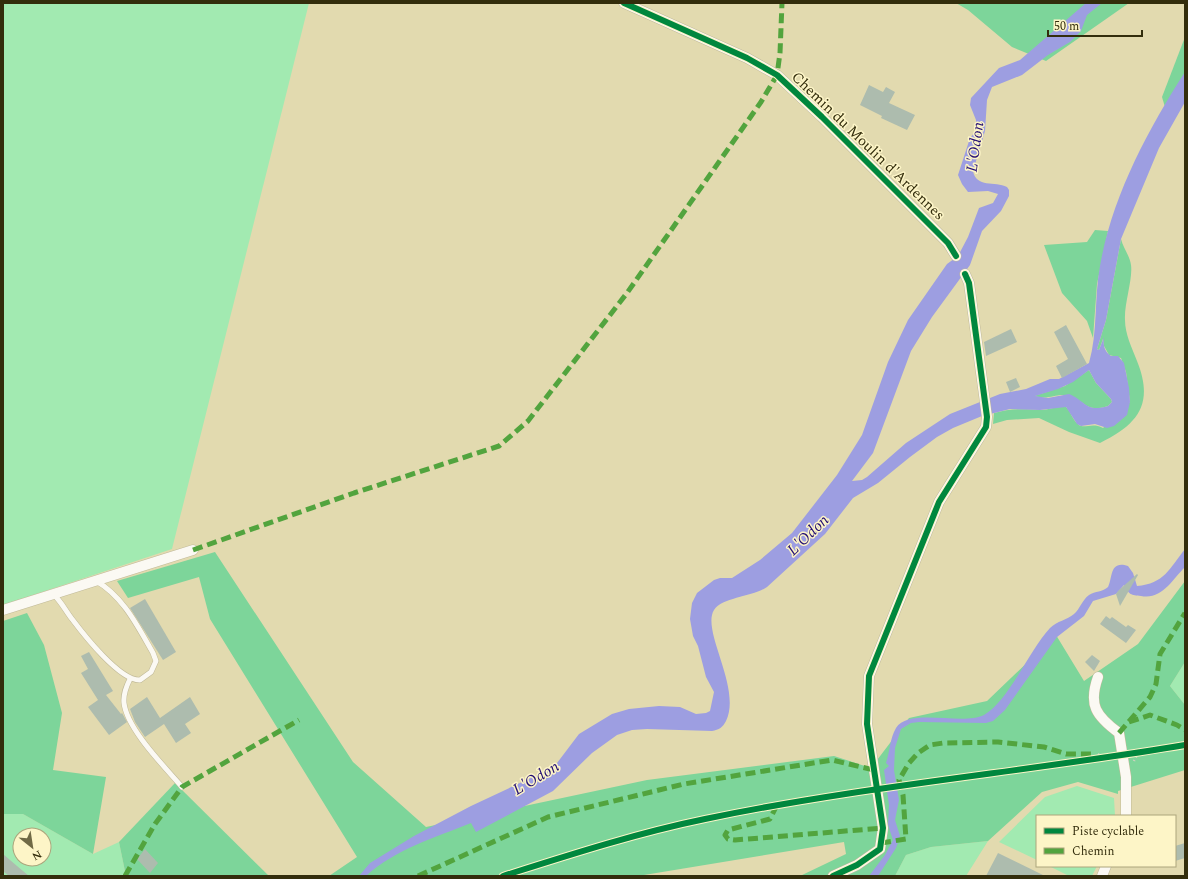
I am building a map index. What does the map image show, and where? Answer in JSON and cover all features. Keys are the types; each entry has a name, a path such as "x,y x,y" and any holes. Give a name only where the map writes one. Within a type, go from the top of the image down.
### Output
{"street":[{"name":"Chemin du Moulin d'Ardennes","path":"624,3 747,58 777,75 904,198 948,243 956,256"},
{"path":"833,876 857,866 880,849 883,828 867,724 869,676 939,502 986,427 987,417 985,400 969,283 966,274"},
{"path":"3,610 193,550"},
{"path":"1098,677 1093,691 1094,707 1103,721 1118,733 1126,777 1126,815"}],"lane":[{"path":"53,594 60,600 85,636 111,665 130,679 135,680 144,678 151,672 156,661 149,646 119,600 110,590 96,581"},
{"path":"130,679 124,692 124,704 133,728 182,787"}],"path":[{"path":"1098,754 1105,758"}],"green space":[{"path":"3,3 309,3 172,549 3,605"},
{"path":"956,3 1129,3 1046,61 1012,47 968,10"},
{"path":"1185,37 1185,96 1170,124 1162,97"},
{"path":"1095,230 1108,231 1097,284 1093,338 1087,321 1062,293 1044,245 1087,242"},
{"path":"1121,239 1131,265 1125,325 1129,341 1142,376 1144,389 1140,411 1125,428 1100,443 1069,432 1039,418 1007,420 993,424 994,413 1000,411 1018,409 1044,410 1066,407 1079,425 1092,425 1103,428 1130,402 1126,372 1121,358 1109,355 1104,346 1103,339 1099,350 1097,349 1106,320"},
{"path":"1089,370 1096,383 1111,399 1112,402 1108,406 1100,408 1089,407 1077,399 1065,395 1048,397 1034,396 1065,386"},
{"path":"215,552 353,762 426,827 647,780 834,756 871,768 909,718 987,701 1056,635 1084,681 1138,644 1185,581 1185,662 1170,686 1185,705 1185,770 1118,791 1118,794 1078,782 1042,792 988,841 931,847 906,855 895,876 800,876 846,854 844,842 638,876 329,876 357,857 210,619 199,577 128,598 117,581"},
{"path":"27,613 44,645 62,713 53,770 106,777 93,854 52,831 52,827 46,827 23,814 3,814 3,621"},
{"path":"1185,662 1185,705 1170,686"},
{"path":"175,783 269,876 126,876 119,842"},
{"path":"1077,786 1114,798 1115,815 1036,815 1036,860 999,842 1045,797"},
{"path":"3,814 23,814 46,827 12,827 12,867 52,867 52,831 93,854 119,842 126,876 3,876"},
{"path":"988,841 966,876 895,876 906,855 931,847"},
{"path":"1051,867 1096,867 1092,876 1069,876"}],"water":[{"name":"L'Odon","path":"1086,3 1102,3 1087,15 1081,31 1070,42 1048,55 1022,75 992,87 987,100 985,131 973,171 978,180 982,182 1007,187 1009,190 1009,196 1001,211 982,231 970,265 932,317 911,351 873,453 852,481 862,480 867,477 906,443 950,414 1000,394 1026,389 1050,379 1059,379 1089,363 1094,339 1098,278 1113,215 1122,190 1145,141 1185,72 1185,102 1159,148 1121,239 1106,320 1097,349 1099,350 1104,337 1105,350 1111,356 1118,356 1124,363 1130,402 1127,415 1114,426 1107,428 1095,424 1081,426 1077,424 1066,407 1040,410 1010,409 982,416 953,428 937,437 878,483 853,498 825,534 767,587 754,593 724,602 714,610 711,619 713,632 729,693 730,708 724,725 717,730 712,731 647,729 632,730 617,735 592,753 553,791 476,832 471,823 403,851 390,858 366,876 359,876 370,863 414,836 471,806 554,767 579,734 612,714 629,709 659,706 680,707 696,714 710,711 714,692 706,677 698,646 693,636 690,619 692,603 697,593 714,580 720,578 732,578 760,560 792,533 837,475 862,435 888,362 908,320 947,264 958,256 968,237 979,208 993,203 998,194 988,191 968,192 958,175 970,138 975,132 976,120 970,105 971,98 999,68 1020,60","holes":["1089,370 1096,383 1111,399 1112,402 1108,406 1101,408 1090,407 1069,394 1048,398 1035,396 1058,389 1073,382"]},
{"path":"1185,549 1185,567 1161,592 1148,596 1135,595 1129,593 1124,585 1116,594 1093,601 1084,616 1057,637 1005,710 993,721 986,723 919,722 911,723 901,729 895,748 894,770 899,800 895,820 900,836 896,848 878,876 869,876 885,855 893,840 888,825 889,805 884,770 889,766 886,763 892,736 896,728 903,722 912,719 963,719 984,715 1002,699 1042,637 1050,628 1074,614 1089,595 1104,590 1108,587 1113,571 1118,565 1128,566 1133,573 1137,586 1146,585 1154,582 1166,574"}],"building":[{"path":"869,85 883,92 886,87 895,92 889,103 915,115 907,130 881,118 882,116 860,105"},
{"path":"1066,325 1087,364 1062,378 1056,366 1068,359 1054,332"},
{"path":"1011,329 1017,342 986,356 984,342"},
{"path":"1016,378 1020,387 1010,392 1006,382"},
{"path":"1137,574 1138,575 1120,606 1116,594"},
{"path":"145,599 176,652 163,660 130,608"},
{"path":"1106,616 1110,619 1112,617 1126,627 1128,625 1136,630 1126,643 1100,624"},
{"path":"89,652 113,691 106,695 121,714 122,713 127,722 109,735 88,707 98,700 81,673 88,669 81,656"},
{"path":"1092,655 1100,661 1094,671 1085,662"},
{"path":"147,697 160,718 190,697 200,714 185,724 191,733 176,743 164,724 145,737 135,722 130,709"},
{"path":"1185,843 1185,858 1176,861 1176,846"},
{"path":"145,849 158,863 150,873 137,859"},
{"path":"998,853 1045,876 986,876"},
{"path":"3,854 12,862 12,867 18,867 29,876 9,876 3,871"}],"marked path":[{"path":"193,550 354,493 499,446 528,421 627,293 761,102 777,75 780,53 782,3"},
{"path":"1119,733 1150,697 1156,684 1160,654 1185,613"},
{"path":"1129,722 1150,715 1177,725 1185,730"},
{"path":"125,876 155,824 182,787 299,720"},
{"path":"881,843 906,839 903,795 899,780 909,763 918,753 930,745 943,743 998,742 1044,747 1066,754 1094,754"},
{"path":"418,876 548,817 684,784 832,760 874,770"},
{"path":"777,805 770,819 728,830 725,835 728,839 735,840 883,828"}],"cycle path":[{"path":"624,3 747,58 777,75 822,117 948,243 956,256"},
{"path":"833,876 857,865 880,849 883,828 867,724 869,676 939,502 986,427 987,417 969,283 965,274"},
{"path":"503,876 654,831 764,807 884,788 1125,755 1185,745"}]}
